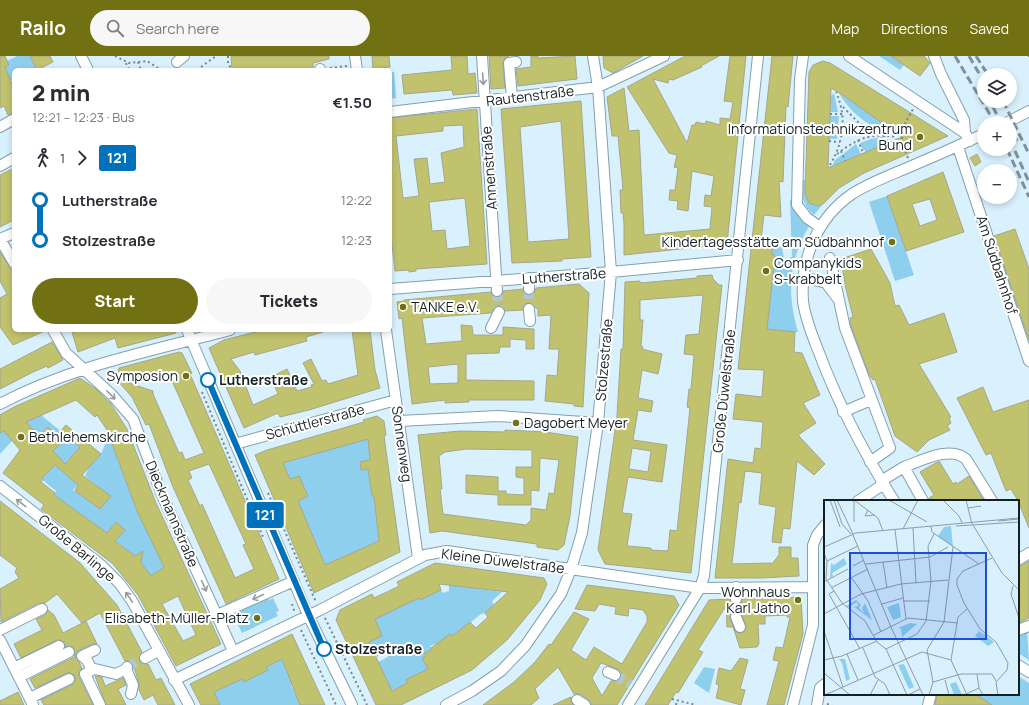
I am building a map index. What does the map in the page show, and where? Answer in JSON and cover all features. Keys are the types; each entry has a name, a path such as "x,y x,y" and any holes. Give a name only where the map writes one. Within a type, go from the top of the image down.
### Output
{"street":[{"path":"81,56 87,68"},
{"name":"Annenstraße","path":"482,56 497,291"},
{"name":"Stolzestraße","path":"446,705 472,691 502,671 525,646 547,617 561,594 571,569 582,533 598,423 611,272 598,87 593,56"},
{"name":"Rautenstraße","path":"392,112 485,102 598,87 664,56"},
{"name":"Große Düwelstraße","path":"628,705 634,686 700,588 704,576 758,56"},
{"path":"802,56 800,79 797,205 806,218 820,227"},
{"path":"849,56 967,137"},
{"path":"934,56 941,74 964,120 967,137"},
{"path":"512,98 509,63 516,62"},
{"path":"1017,118 1029,112"},
{"path":"0,127 12,120"},
{"path":"893,500 870,462 844,412 810,329 803,303 803,276 807,255 820,227 839,205 852,194 871,184 958,147 967,137 977,135"},
{"name":"Am Südbahnhof","path":"958,147 1029,361"},
{"path":"0,166 12,159"},
{"path":"12,233 0,239 12,260"},
{"path":"830,258 845,328 890,448 870,462"},
{"name":"Lutherstraße","path":"392,289 496,280 529,284 611,272 738,260"},
{"path":"803,276 826,283 840,301"},
{"path":"529,309 530,321"},
{"path":"490,328 499,312"},
{"name":"Dieckmannstraße","path":"53,332 66,353 112,395 133,419 162,494 233,651"},
{"path":"188,332 308,615 352,705"},
{"path":"0,404 30,388 82,369 222,332"},
{"name":"Sonnenweg","path":"386,332 418,558"},
{"name":"Schüttlerstraße","path":"235,444 396,400"},
{"path":"844,412 871,400"},
{"path":"399,421 498,416 598,423"},
{"path":"859,500 904,467 938,455 952,453 961,455 966,459 991,500"},
{"path":"904,467 922,500"},
{"name":"Große Barlinge","path":"0,486 111,574 132,601 188,705"},
{"path":"793,705 813,625 814,545 817,535 824,526"},
{"name":"Kleine Düwelstraße","path":"174,680 320,610 418,558 437,551 447,551 700,588 813,587"},
{"path":"1019,559 1029,553"},
{"path":"217,615 294,581"},
{"path":"736,588 736,599"},
{"path":"0,630 42,609"},
{"path":"1019,630 1029,626"},
{"path":"0,640 31,702 69,679"},
{"path":"16,672 59,646"},
{"path":"16,672 76,652 96,650"},
{"path":"145,658 158,651"},
{"path":"76,652 87,660 92,670"},
{"path":"1019,665 1029,672"},
{"path":"100,705 85,674 92,670 95,669 116,674 126,668 133,686 131,694"},
{"path":"817,705 820,688 824,685"},
{"path":"928,705 931,695"}],"path":[{"path":"115,56 129,63 146,61 158,68"},
{"path":"200,68 216,56"},
{"path":"228,56 228,64 231,68"},
{"path":"125,62 128,68"},
{"path":"138,62 140,68"},
{"path":"327,68 356,64"},
{"path":"836,92 842,106 859,123 880,134 897,137"},
{"path":"908,158 901,141 904,126 918,102"},
{"path":"830,165 840,142 842,131 842,106"},
{"path":"830,114 842,114"},
{"path":"836,154 858,140 880,134"},
{"path":"884,135 888,143"},
{"path":"858,140 863,153"},
{"path":"829,141 840,142"},
{"path":"841,151 845,161"},
{"path":"267,490 320,610 368,705"},
{"path":"672,699 696,705"},
{"path":"676,705 677,700"}],"shaded area":[{"path":"17,56 30,56 36,68 12,68 12,80 0,85 0,69 9,65 7,61"},
{"path":"879,56 891,56 904,65 900,70"},
{"path":"392,72 394,72 396,98 392,99"},
{"path":"834,93 838,112 830,112 831,96"},
{"path":"839,93 893,130 897,135 879,129 856,115"},
{"path":"830,116 839,116 837,139 829,139"},
{"path":"883,137 886,144 865,153 865,150 863,150 860,143"},
{"path":"856,144 861,154 832,166 835,160"},
{"path":"802,180 806,180 805,193 809,203 818,206 823,204 814,215 805,203"},
{"name":"Kindertagesstätte am Südbahnhof","path":"887,196 914,275 895,281 869,202"},
{"path":"790,200 793,201 798,215 809,226 793,265 791,291 794,317 798,332 767,329 775,256 772,255 773,246 782,247 784,259 792,257"},
{"path":"41,415 80,447 60,469 78,485 73,490 100,509 110,496 85,476 89,467 101,454 109,436 137,511 164,567 151,576 140,564 142,557 139,554 135,556 113,539 116,523 107,533 54,495 56,491 24,465 48,472 61,460 53,451 61,444 48,428 39,436 12,441 0,454 0,433 21,422"},
{"path":"368,438 370,460 360,462 361,470 368,469 372,496 374,496 379,541 325,565 298,501 308,496 304,487 290,479 287,471 281,474 278,465"},
{"path":"449,585 502,592 492,601 494,605 485,613 481,614 461,630 436,646 435,644 430,646 434,653 431,654 429,651 424,653 426,656 422,658 427,667 432,669 406,680 407,683 388,692 389,684 378,662 388,657 384,651 377,657 357,621 419,598 420,600 441,590 443,593 449,591"},
{"path":"267,596 269,600 273,598 279,611 276,612 278,616 242,633 232,612"},
{"path":"1027,631 1029,660 1019,654 1019,634"},
{"path":"282,654 292,684 291,685 301,705 220,705 214,692 242,679 244,682 267,670 266,667 277,662 275,657"},
{"path":"704,667 715,669 709,693 694,683"},
{"path":"1019,677 1029,683 1029,705 991,705 976,695 1019,695"}],"building":[{"path":"0,56 5,56 9,65 5,67 12,84 12,114 8,115 4,106 0,108"},
{"path":"30,56 50,56 53,62 41,68 36,68"},
{"path":"231,56 329,56 329,59 313,63 313,68 232,68"},
{"path":"372,56 389,56 390,67 373,68"},
{"path":"451,56 467,56 468,74 475,73 477,93 453,95 452,90 404,94 402,75 452,70"},
{"path":"489,56 509,56 505,58 503,63 505,88 491,89"},
{"path":"531,56 538,56 538,58 575,56 577,79 518,86 516,69 531,67"},
{"path":"603,56 643,56 613,73 604,68"},
{"path":"685,56 719,56 701,66 702,67 673,80 669,79 668,83 653,79 687,143 692,125 695,125 696,122 705,124 706,121 720,125 720,118 730,119 733,102 724,101 730,56 746,56 727,244 624,255 624,224 623,213 621,213 620,190 623,190 618,136 612,136 607,97 624,88 629,131 639,130 644,235 710,229 712,207 704,206 705,195 711,196 714,176 692,171 688,211 677,209 678,201 669,200 670,190 675,190 678,168 674,167 677,155 669,153 627,87"},
{"path":"772,56 793,56 788,107 786,106 783,182 779,181 781,217 764,215 761,240 764,240 764,242 773,243 772,255 775,256 767,329 795,332 794,352 802,353 820,395 803,403 816,423 798,435 825,464 814,475 797,461 790,529 783,528 781,543 772,542 776,507 759,504 762,473 745,471 741,503 739,502 732,564 772,564 779,555 779,547 791,547 791,558 798,558 799,576 715,578 728,459 753,463 755,448 761,449 763,422 733,419 736,394 762,397 764,370 738,369"},
{"path":"891,56 924,56 930,63 920,76"},
{"path":"823,61 830,63 948,136 864,173 839,188 823,204 818,206 809,203 805,193 809,72 813,65","holes":["831,88 902,137 828,168"]},
{"path":"581,101 591,257 562,259 562,261 512,263 501,109","holes":["561,121 569,239 528,242 520,127"]},
{"path":"477,109 487,264 416,269 416,271 409,272 409,270 395,271 392,245 392,118","holes":["463,125 464,147 441,153 445,182 430,184 427,158 414,159 419,196 403,198 396,136 443,131 443,126","465,198 470,246 447,249 445,230 432,231 429,202"]},
{"path":"977,154 981,162 975,166 970,158"},
{"path":"12,169 12,221 0,227 0,175"},
{"path":"943,172 964,232 906,251 887,196","holes":["930,199 937,220 920,226 912,204"]},
{"path":"1015,229 1029,269 1029,340 994,236"},
{"path":"871,249 890,283 895,306 899,305 909,325 944,313 957,352 919,364 951,417 949,418 951,423 947,426 950,430 929,440 917,452 895,436 875,379 873,380 869,374 851,326 850,318 853,317 841,259"},
{"path":"0,252 12,271 12,332 42,332 13,345 0,327 0,298 7,294 0,281"},
{"path":"712,275 713,279 719,285 722,285 691,573 605,564 598,550 617,416 621,349 623,349 625,282 640,281 640,283 697,278 697,276","holes":["703,295 699,334 686,335 684,354 694,355 691,389 689,389 687,407 690,408 677,531 670,530 668,551 627,546 632,514 622,513 628,477 662,482 667,445 633,440 638,410 651,412 653,401 638,398 642,370 658,374 662,354 642,349 643,320 640,320 640,300","632,448 651,451 648,472 629,469"]},
{"path":"579,284 589,293 583,407 574,406 574,404 545,401 547,375 557,376 559,349 549,349 551,315 538,316 538,309 529,303 525,304 523,310 505,311 502,306 498,306 495,307 491,313 422,318 426,344 462,341 461,325 472,326 473,335 503,335 503,327 534,329 534,349 526,349 526,340 510,339 510,347 500,347 499,353 466,354 466,380 534,381 534,400 469,400 469,402 445,403 445,400 412,404 402,318 399,319 397,302 404,300 491,292 494,297 498,297 503,294 503,291 523,289 525,294 529,295 534,293 536,288","holes":["458,364 458,383 430,384 428,367"]},
{"path":"72,332 176,333 118,348 115,338 78,352"},
{"path":"255,332 323,332 306,337 307,341 255,355 254,352 231,359 240,371 253,405 278,394 271,377 287,369 297,391 312,387 311,385 314,384 303,363 311,359 322,381 326,380 328,384 358,375 352,332 370,332 375,370 380,388 309,410 280,417 278,413 244,428 209,348 224,340"},
{"path":"52,342 63,360 48,368 47,366 33,372 0,389 0,369"},
{"path":"179,352 182,353 192,373 190,374 279,579 226,604 173,487 149,424 146,425 132,397 116,379 119,368","holes":["169,374 204,453 185,460 182,452 179,453 153,391 129,383","209,464 246,544 243,545 254,569 235,578 202,504 200,506 188,480 192,478 189,471"]},
{"path":"80,378 96,389 111,404 127,429 156,503 221,644 176,666 138,595 113,564 41,509 44,505 3,473 20,450 4,431 0,433 0,415 14,407","holes":["76,400 95,417 97,415 107,430 137,511 164,567 151,576 141,563 143,551 135,556 115,541 125,530 116,522 107,533 54,495 55,493 41,482 43,479 42,478 55,465 78,485 75,491 100,509 111,496 82,475 101,454 66,425 56,436 48,427 39,436 26,422","68,437 80,447 65,464 53,451","178,596 196,635 183,641 162,604"]},
{"path":"983,387 993,412 1029,400 1029,528 1019,500 1017,500 1011,489 1006,491 991,453 986,455 957,398"},
{"path":"377,416 384,421 386,435 384,436 400,552 314,593 255,455 267,450 364,422 363,420","holes":["368,439 370,460 360,462 361,470 368,469 372,496 374,496 379,541 325,565 298,501 308,496 299,476 290,479 283,463"]},
{"path":"505,430 545,432 578,437 570,516 564,545 558,550 537,547 537,544 442,531 430,533 418,435 460,431 505,432","holes":["466,449 532,450 532,467 516,467 516,477 524,478 524,495 506,494 506,491 498,491 498,477 466,475 466,493 498,495 498,505 531,505 531,490 539,491 540,458 559,460 554,494 549,493 546,510 531,508 531,520 526,525 443,514 440,489 442,489 439,456 445,452"]},
{"path":"939,461 953,484 956,482 957,484 969,476 983,500 929,500 929,498 934,495 920,472"},
{"path":"0,501 80,563 117,605 142,652 139,657 140,661 144,664 148,664 156,680 161,678 175,705 158,705 153,695 144,700 139,690 139,683 133,664 130,661 125,661 100,613 82,623 57,594 45,603 39,603 1,622 0,589 19,578 15,572 17,568 0,555"},
{"path":"1029,561 1029,618 1019,623 1019,566"},
{"path":"435,563 544,578 547,584 540,600 507,640 472,670 401,705 376,705 336,620 340,610 372,594 374,598 387,592 399,586 397,582","holes":["439,584 508,592 485,613 488,617 476,628 470,622 452,636 450,634 431,648 432,650 424,653 426,656 422,658 428,669 406,680 407,683 392,691 369,642 382,636 375,619 419,598 420,600 441,590"]},
{"path":"587,585 674,596 679,605 617,705 591,705 589,700 580,694 574,694 558,667 535,689 539,698 531,705 483,705 514,682 535,662 549,644 551,645 574,612 589,619 571,650 586,660 594,647 622,664 647,622 647,616 643,610 629,608 628,616 615,614 616,607 599,604 595,611 575,609","holes":["601,663 618,669 621,675 619,680 611,681 602,696 592,678"]},
{"path":"801,597 803,634 784,705 767,705 779,661 773,660 776,647 783,648 790,617 787,617 787,615 765,616 765,624 758,624 759,644 757,647 740,648 733,627 727,627 726,606 698,650 703,652 678,693 676,692 668,705 645,705 709,600 730,599 732,604 736,605 741,603 742,599","holes":["734,611 740,612 746,625 745,631 742,633 736,632 730,619 731,613"]},
{"path":"48,610 54,615 63,633 86,621 97,644 92,644 79,650 74,656 75,652 73,647 65,647 65,643 59,639 21,658 14,644 42,630 36,619 45,615"},
{"path":"292,634 325,705 300,705 282,659 266,667 268,670 244,682 242,679 214,692 220,705 201,705 190,684"},
{"path":"76,656 82,668 79,671 79,677 93,705 44,705 41,700 72,685 75,680 75,676 67,673 35,688 30,679"},
{"path":"740,658 748,660 740,689 745,690 741,705 716,698 719,685 716,684 719,668 731,671"},
{"path":"95,676 102,677 105,686 123,678 126,685 118,689 126,705 106,705"},
{"path":"18,692 24,705 0,705 0,701"},
{"path":"937,695 977,695 992,705 935,705"},
{"path":"571,697 573,705 553,705"}],"tunnel":[{"path":"529,289 529,309"},
{"path":"497,291 499,312"},
{"path":"736,599 736,617"},
{"path":"127,667 145,658"},
{"path":"615,675 630,684"}],"railway":[{"path":"955,56 991,116"},
{"path":"969,56 977,70"},
{"path":"976,56 984,68"},
{"path":"994,108 998,116"},
{"path":"1006,108 1029,154"},
{"path":"1017,155 1029,182"},
{"path":"1010,156 1029,197"}],"bus line":[{"name":"121","path":"208,380 308,615 324,649"}],"place":[{"name":"Informationstechnikzentrum Bund","path":"920,137"},
{"name":"Kindertagesstätte am Südbahnhof","path":"892,242"},
{"name":"Companykids S-krabbelt","path":"766,271"},
{"name":"TANKE e.V.","path":"403,307"},
{"name":"Symposion","path":"186,376"},
{"name":"Lutherstraße","path":"208,380"},
{"name":"Dagobert Meyer","path":"516,423"},
{"name":"Bethlehemskirche","path":"21,437"},
{"name":"Wohnhaus Karl Jatho","path":"798,600"},
{"name":"Elisabeth-Müller-Platz","path":"257,618"},
{"name":"Stolzestraße","path":"324,649"}]}
